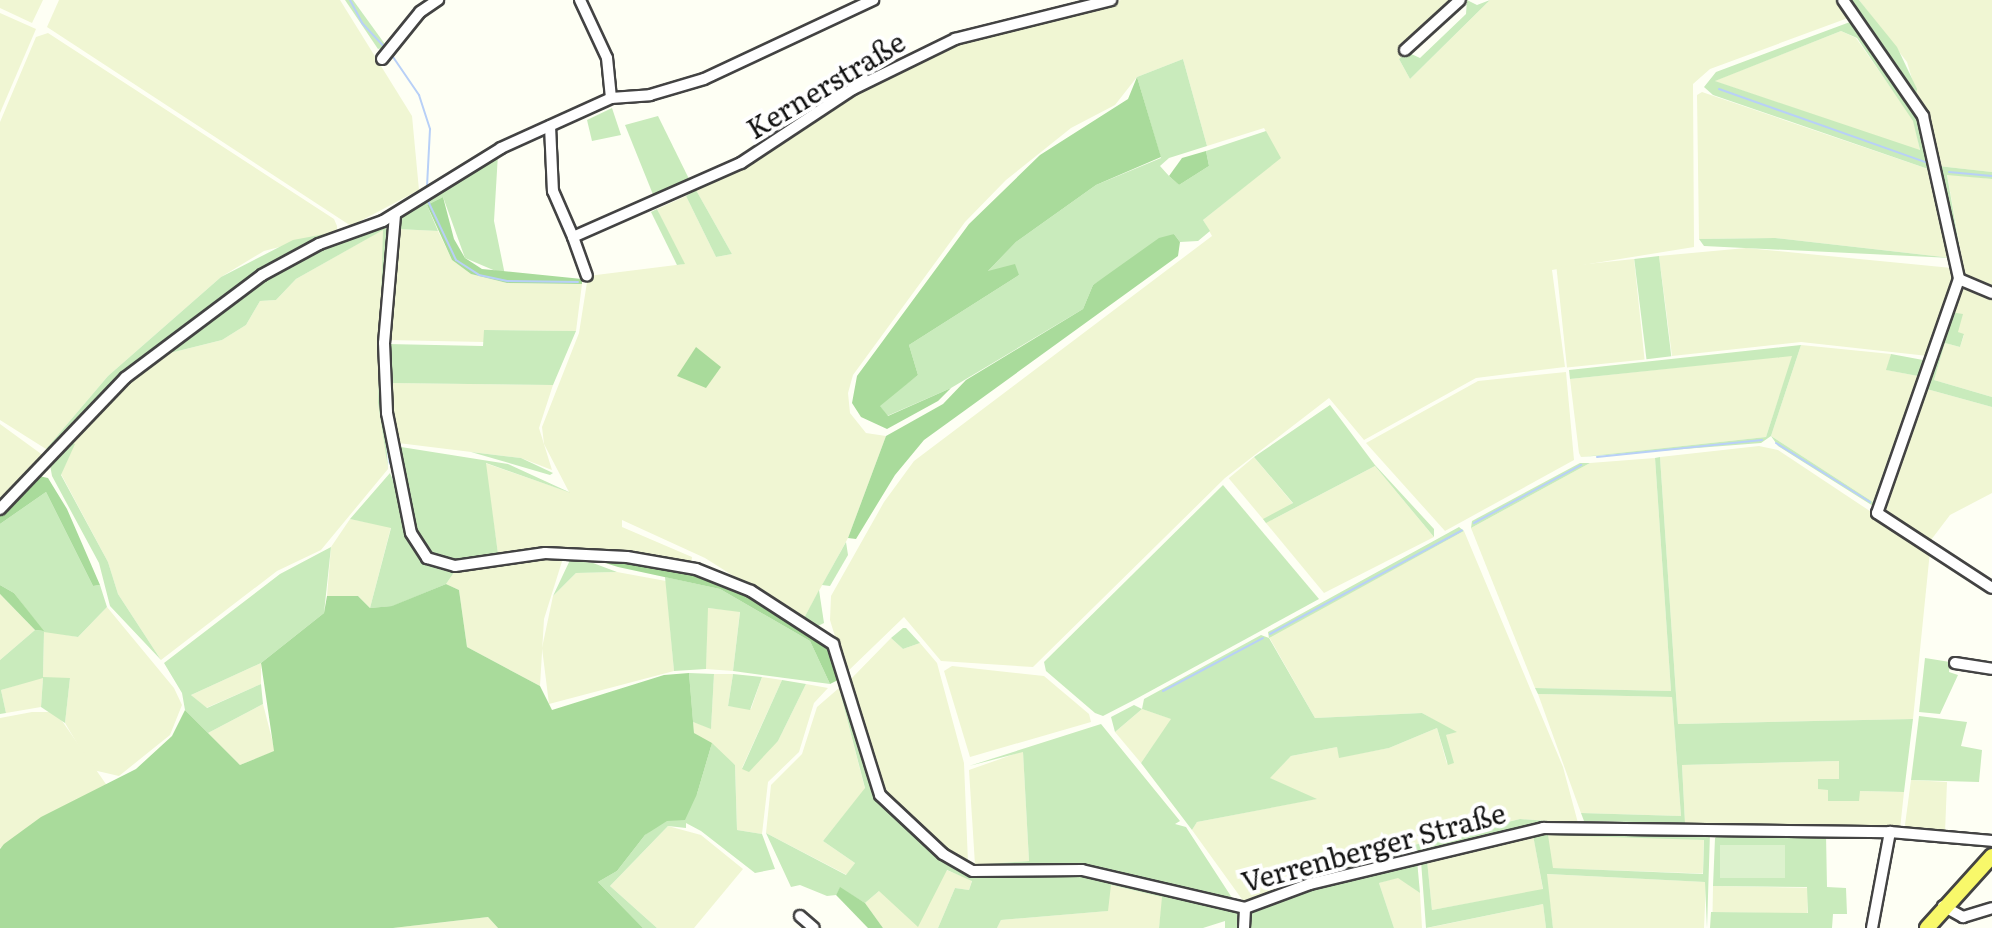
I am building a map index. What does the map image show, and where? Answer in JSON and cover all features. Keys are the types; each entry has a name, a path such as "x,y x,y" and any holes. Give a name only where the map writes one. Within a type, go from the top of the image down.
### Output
{"main road":[{"path":"1927,928 1943,906 1992,856"}],"street":[{"path":"382,59 420,12 438,0"},
{"path":"580,0 607,58 611,98"},
{"path":"0,509 153,354 291,257 395,215 476,162 611,98 650,95 704,79 873,0"},
{"name":"Kernerstraße","path":"573,237 741,163 853,89 943,44 1003,23 1111,0"},
{"path":"1405,50 1460,0"},
{"path":"1843,0 1923,116 1959,279 1877,513 1991,586"},
{"path":"550,126 553,191 587,276"},
{"name":"Verrenberger Straße","path":"395,215 384,343 387,413 411,533 427,558 455,566 568,552 665,562 730,580 817,631 833,644 880,795 957,863 987,872 1082,870 1245,908 1310,884 1543,828 1890,832 1992,841"},
{"path":"1959,279 1992,293"},
{"path":"1955,663 1992,669"},
{"path":"1872,928 1890,832"},
{"path":"1943,906 1963,917 1992,908"},
{"path":"1244,928 1245,908"},
{"path":"800,916 814,928"}],"green space":[{"path":"0,0 43,0 32,23 0,8"},
{"path":"59,0 340,0 412,116 419,190 351,226 47,27"},
{"path":"345,0 353,0 387,47 378,49"},
{"path":"1121,0 1463,0 1399,59 1410,79 1490,0 1836,0 1848,18 1710,69 1693,84 1694,247 1552,270 1565,367 1476,378 1364,440 1329,398 1225,478 1033,667 941,661 904,617 846,673 830,620 831,596 884,502 914,461 1212,236 1203,220 1280,158 1264,128 1207,146 1183,59 1137,77 1115,105 1071,128 1006,180 965,222 853,375 848,393 850,413 866,433 886,436 848,538 803,620 705,558 622,520 622,527 692,557 691,565 556,550 498,554 485,463 569,492 544,444 542,427 579,333 588,276 684,264 657,209 686,196 716,257 732,254 696,190 855,92 957,41"},
{"path":"1467,0 1477,5 1490,0 1410,79 1399,59 1407,52 1420,58 1466,14"},
{"path":"1843,0 1859,0 1897,47 1917,89 1915,101"},
{"path":"1859,0 1992,0 1992,172 1938,166 1907,62"},
{"path":"0,13 36,29 0,113"},
{"path":"1850,22 1857,24 1920,115 1934,171 1713,95 1704,87 1716,72","holes":["1841,31 1857,38 1913,121 1920,150 1715,81"]},
{"path":"1841,31 1856,38 1914,121 1920,151 1714,81"},
{"path":"48,33 334,219 337,232 264,251 221,277 108,376 46,449 0,420 0,122 36,37"},
{"path":"1183,59 1207,146 1169,158 1160,166 1169,176 1179,185 1209,166 1206,151 1266,131 1281,158 1203,220 1210,231 1198,241 1180,242 1174,234 1093,285 1083,309 951,388 887,416 879,405 918,375 909,345 1019,275 987,272 1016,242 1096,185 1161,158 1137,77"},
{"path":"1137,77 1161,157 1096,185 1016,242 988,271 1015,264 1019,275 909,345 918,375 880,406 888,416 951,388 938,401 887,429 861,417 852,403 857,376 969,224 1040,155 1128,99"},
{"path":"1702,92 1934,171 1952,258 1775,238 1699,239 1697,95"},
{"path":"612,108 621,135 592,141 587,120"},
{"path":"658,116 691,183 654,197 625,125"},
{"path":"1206,151 1209,166 1179,185 1169,176 1182,158"},
{"path":"498,154 494,221 505,275 465,258 443,197 427,205 438,231 397,229 401,214"},
{"path":"1938,166 1992,172 1992,179 1947,175 1961,256 1956,255"},
{"path":"1947,174 1992,179 1992,290 1965,276"},
{"path":"696,190 732,254 716,257 686,196"},
{"path":"443,197 454,239 465,258 482,269 582,279 582,284 507,283 471,274 452,260 427,205"},
{"path":"657,209 685,264 677,265 651,212"},
{"path":"382,224 390,232 384,411 388,469 378,403 383,230 296,279 276,300 260,301 246,325 222,340 154,357 292,259"},
{"path":"384,229 378,403 388,469 321,550 277,571 161,660 118,594 108,562 61,474 74,445 70,442 154,357 222,340 246,325 260,301 276,300 296,279"},
{"path":"397,229 438,231 452,260 471,274 507,283 582,284 576,331 484,330 484,342 387,340"},
{"path":"325,234 260,273 151,353 50,452 46,449 108,376 221,277 293,240"},
{"path":"1174,234 1180,242 1178,256 924,440 895,475 856,539 848,538 886,436 943,404 966,380 1083,309 1093,285 1159,238"},
{"path":"1775,238 1952,258 1704,246 1699,239"},
{"path":"1746,248 1952,268 1953,284 1928,356 1801,342 1672,356 1659,256"},
{"path":"1659,256 1671,356 1646,359 1634,259"},
{"path":"1634,259 1645,359 1567,368 1556,267"},
{"path":"1963,284 1992,296 1992,397 1934,380 1945,343 1960,347 1964,335 1957,332 1950,312"},
{"path":"1950,312 1963,314 1958,332 1964,334 1960,347 1945,343 1934,380 1992,397 1992,407 1923,388"},
{"path":"484,330 576,331 553,385 388,383 387,344 483,346"},
{"path":"1801,345 1891,354 1887,370 1918,376 1873,502 1771,436"},
{"path":"1801,345 1771,436 1761,443 1581,457 1766,437 1792,356 1570,379 1569,370"},
{"path":"696,347 721,367 706,388 677,376"},
{"path":"1891,354 1923,360 1925,369 1873,506 1778,446 1771,436 1873,502 1918,376 1886,370"},
{"path":"1793,355 1766,437 1581,457 1579,453 1570,379"},
{"path":"1566,372 1574,460 1445,531 1366,443 1478,381"},
{"path":"388,383 553,385 539,428 552,470 521,458 398,443"},
{"path":"1923,388 1992,407 1992,493 1950,515 1931,540 1880,507"},
{"path":"1330,405 1375,465 1434,529 1434,537 1375,466 1266,523 1263,519 1293,503 1254,457"},
{"path":"0,424 44,456 0,498"},
{"path":"70,442 75,444 61,475 108,562 118,594 161,660 110,606 99,563 52,476 50,465"},
{"path":"1759,446 1778,450 1930,551 1913,719 1678,724 1660,457"},
{"path":"401,447 508,464 571,493 486,463 498,554 441,562 419,546 395,449"},
{"path":"471,452 521,458 553,473 550,475"},
{"path":"1254,457 1293,503 1267,524 1229,478"},
{"path":"1660,457 1678,724 1913,719 1904,792 1860,791 1859,801 1828,801 1828,790 1818,789 1818,779 1839,779 1839,761 1682,765 1685,823 1584,821 1581,813 1681,816 1672,697 1538,694 1535,688 1671,691 1655,458"},
{"path":"1655,458 1671,691 1535,688 1471,528 1590,463"},
{"path":"1580,463 1590,463 1471,528 1472,521"},
{"path":"1375,466 1434,537 1324,593 1266,523"},
{"path":"390,473 426,560 441,570 455,571 446,584 393,606 370,608 391,528 350,519"},
{"path":"39,476 48,478 67,509 100,585 93,586 46,492 0,524 0,512"},
{"path":"1223,485 1319,599 1103,716 1095,713 1046,671 1044,662"},
{"path":"46,492 93,586 100,585 107,607 78,637 44,632 43,677 70,678 65,723 41,707 43,678 1,690 6,713 0,714 0,660 35,630 43,631 14,593 0,585 0,524"},
{"path":"350,519 391,527 370,608 358,596 327,596 331,547"},
{"path":"1459,527 1464,531 1269,638 1268,632"},
{"path":"1464,531 1563,767 1578,823 1520,819 1361,858 1363,867 1244,902 1192,830 1197,822 1315,799 1269,778 1291,756 1337,747 1340,757 1389,748 1437,728 1447,764 1446,735 1455,732 1422,713 1315,718 1269,637"},
{"path":"846,542 848,555 830,586 822,585"},
{"path":"331,547 324,613 261,663 191,695 207,708 261,684 263,704 208,733 185,710 182,693 164,663 280,574"},
{"path":"564,555 544,619 540,686 467,647 459,590 446,584 455,571 501,559"},
{"path":"601,556 664,565 729,583 829,644 840,679 830,684 810,641 720,589 618,567 599,561"},
{"path":"570,560 593,563 617,572 576,573 553,596"},
{"path":"617,572 666,581 674,671 549,704 542,648 553,596 576,573"},
{"path":"665,577 720,589 810,641 830,684 733,671 740,612 708,608 706,669 674,671"},
{"path":"446,584 459,590 467,647 540,686 552,710 664,675 689,673 694,733 712,743 697,794 685,820 667,821 645,835 617,871 598,882 643,928 498,928 488,917 393,928 0,928 0,849 4,844 41,817 136,769 172,736 185,710 240,765 274,751 261,663 324,613 327,596 358,596 370,608 392,606"},
{"path":"0,585 14,593 44,631 35,630 0,594"},
{"path":"819,590 824,623 816,627 803,620"},
{"path":"0,594 35,630 0,660"},
{"path":"107,607 174,688 182,705 170,735 119,776 93,770 65,723 70,678 43,678 41,707 6,713 1,690 43,677 44,631 78,637"},
{"path":"707,608 740,611 733,671 706,669"},
{"path":"903,628 920,643 903,649 891,638"},
{"path":"1261,635 1269,638 1315,718 1422,713 1457,732 1446,735 1454,763 1448,765 1437,728 1389,748 1339,758 1337,747 1291,756 1270,778 1317,799 1197,822 1192,830 1141,763 1171,719 1142,709 1144,699"},
{"path":"891,638 903,649 920,643 937,663 964,763 968,863 944,851 882,794 849,681"},
{"path":"1925,658 1950,662 1949,672 1958,675 1940,714 1919,712"},
{"path":"261,663 261,684 206,708 191,695"},
{"path":"952,666 1044,676 1089,714 1091,722 970,757 944,671"},
{"path":"689,673 714,674 711,729 693,722"},
{"path":"714,674 733,674 728,706 751,709 762,677 782,680 742,768 778,741 806,684 828,688 814,703 799,752 768,782 762,834 737,830 735,765 694,733 693,722 711,728"},
{"path":"733,674 762,677 750,710 728,706"},
{"path":"782,680 806,684 778,741 749,772 742,769"},
{"path":"839,688 865,789 823,841 855,863 847,875 766,833 771,785 802,754 817,707"},
{"path":"839,688 876,796 941,857 972,873 1066,871 1226,908 1238,913 1240,928 1225,928 1225,921 1203,928 1159,928 1162,897 1111,885 1108,911 1001,920 997,928 938,928 955,888 969,890 972,881 947,870 918,927 879,891 865,903 840,888 836,895 827,896 800,885 791,887 766,833 846,875 855,863 823,841 865,788"},
{"path":"1538,694 1672,697 1681,816 1581,813"},
{"path":"263,704 275,751 240,765 208,733"},
{"path":"1134,705 1142,709 1115,732 1111,717"},
{"path":"1142,709 1172,719 1141,763 1115,732"},
{"path":"50,712 60,718 108,787 0,848 0,718"},
{"path":"1919,716 1967,722 1961,746 1982,750 1979,782 1911,780"},
{"path":"1101,724 1180,821 1175,824 1186,827 1236,904 1117,874 978,869 975,865 1029,861 1023,752 969,766"},
{"path":"712,743 735,765 737,830 762,834 775,869 755,873 701,831 686,823 686,828 668,826 610,886 657,928 643,928 598,882 617,871 645,835 697,794"},
{"path":"1023,751 1029,861 975,865 969,770"},
{"path":"1839,761 1839,779 1819,779 1859,791 1904,792 1900,829 1685,823 1682,765"},
{"path":"1911,780 1947,782 1945,833 1908,830 1905,825"},
{"path":"1520,819 1578,823 1363,867 1361,858"},
{"path":"668,826 701,835 743,869 694,928 657,928 610,886"},
{"path":"1546,831 1710,833 1707,928 1705,882 1547,874 1553,928 1546,928 1543,904 1426,928 1421,861","holes":["1533,835 1543,889 1432,910 1427,860","1548,835 1704,840 1703,874 1553,868"]},
{"path":"1720,833 1826,834 1827,887 1846,888 1847,914 1833,914 1832,928 1710,928 1711,912 1808,913 1807,887 1713,886 1715,838"},
{"path":"1533,834 1543,890 1432,910 1427,860"},
{"path":"1548,834 1704,839 1703,873 1547,868"},
{"path":"1720,845 1785,845 1785,878 1720,878"},
{"path":"1417,860 1420,893 1398,878 1379,883 1394,928 1245,928 1249,911 1311,887"},
{"path":"946,870 972,880 969,890 955,888 938,928 883,928 865,903 879,891"},
{"path":"1546,874 1706,882 1704,928 1553,928"},
{"path":"1398,877 1420,893 1422,928 1394,928 1379,883"},
{"path":"1110,885 1163,897 1159,928 997,928 1001,920 1107,911"},
{"path":"1713,886 1808,888 1808,914 1713,912"},
{"path":"840,887 865,903 883,928 868,928 836,895"},
{"path":"1543,904 1546,928 1427,928"},
{"path":"488,917 498,928 393,928"}],"waterway":[{"path":"350,0 362,23 386,49"},
{"path":"391,54 419,95 430,129 427,186"},
{"path":"1719,89 1928,163"},
{"path":"1949,172 1992,176"},
{"path":"428,201 456,260 479,275 508,281 578,282"},
{"path":"381,324 388,232"},
{"path":"384,426 390,464"},
{"path":"1597,457 1762,440"},
{"path":"1776,443 1870,502"},
{"path":"1474,523 1581,465"},
{"path":"393,475 401,509"},
{"path":"1270,634 1462,530"},
{"path":"411,542 420,557"},
{"path":"1163,691 1263,638"}]}
